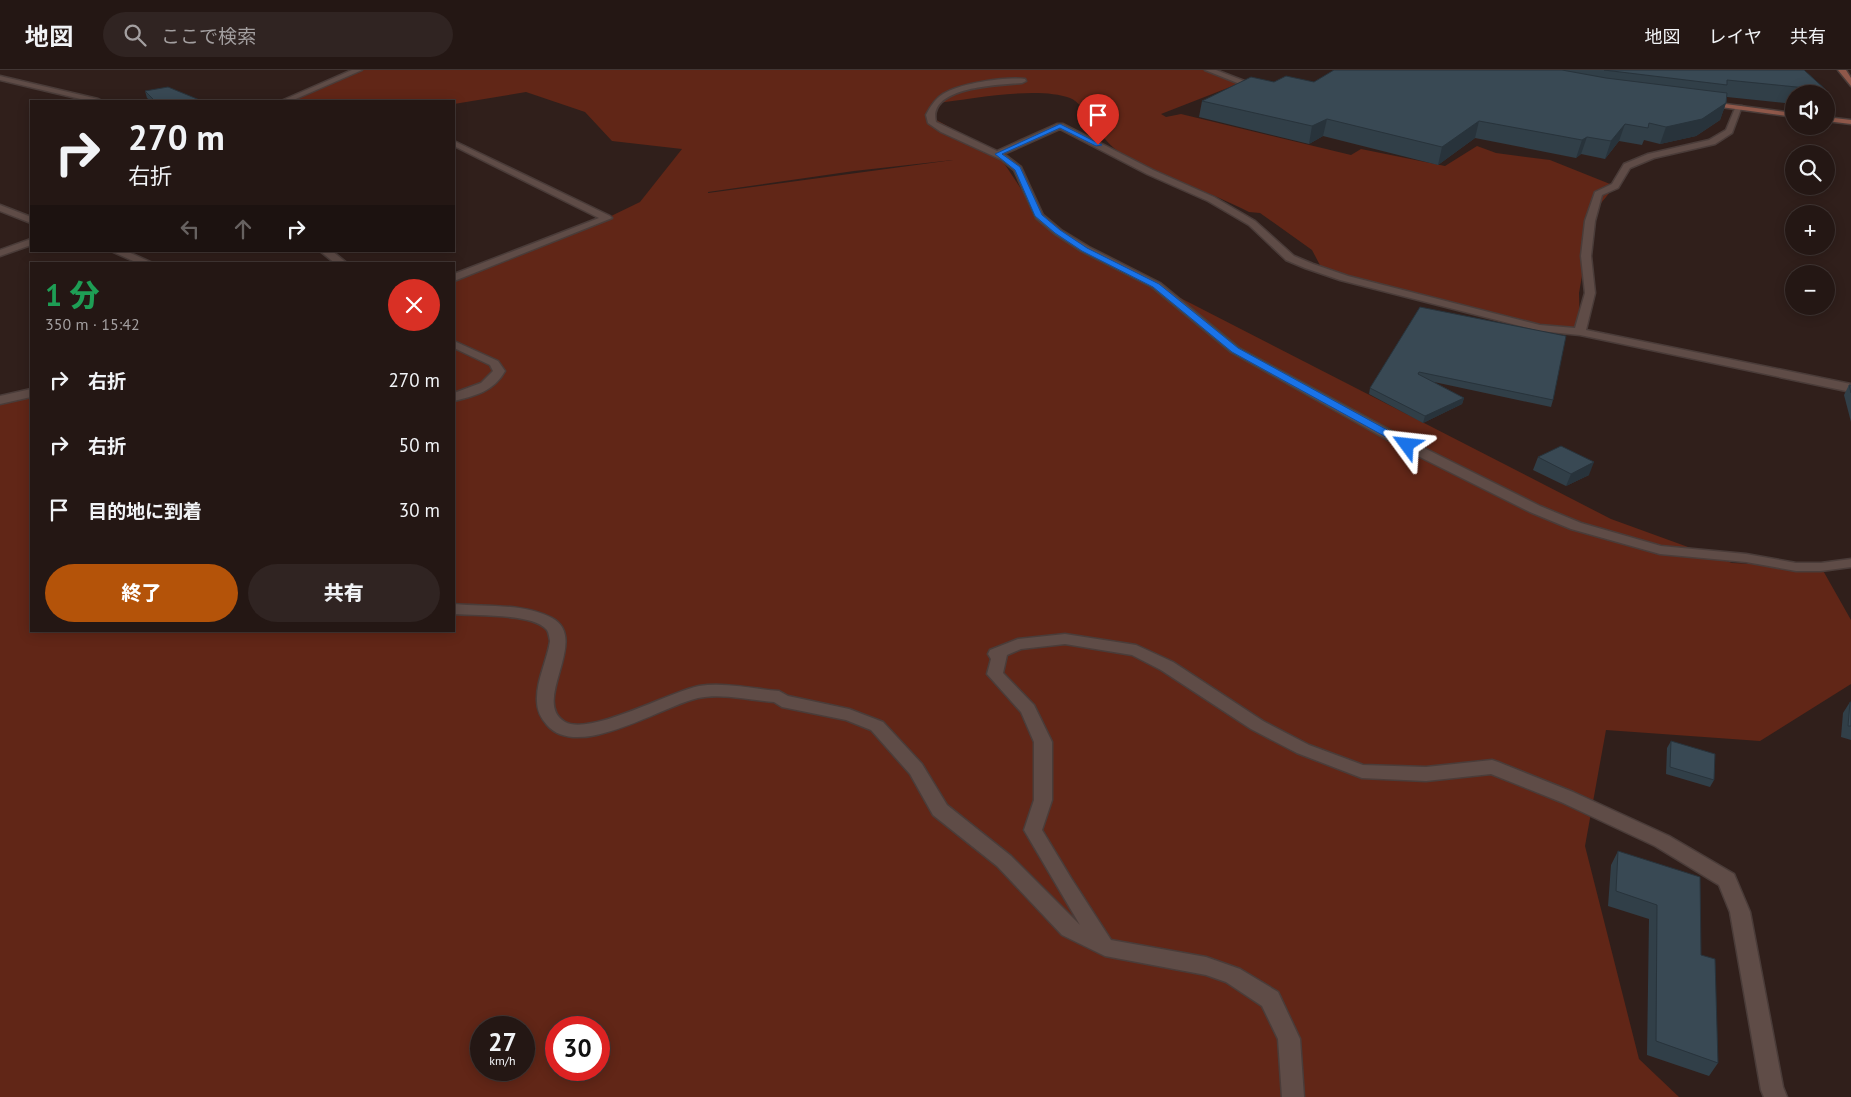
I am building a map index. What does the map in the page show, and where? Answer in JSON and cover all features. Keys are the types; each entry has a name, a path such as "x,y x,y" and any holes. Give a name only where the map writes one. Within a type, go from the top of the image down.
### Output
{"street":[{"path":"287,100 358,70"},
{"path":"1209,70 1243,82"},
{"path":"1842,70 1851,84"},
{"path":"0,78 94,100"},
{"path":"1022,81 988,84 952,93 940,100 930,115 932,123 998,154 1018,169 1039,216 1058,232 1085,249 1156,285 1235,350 1407,445 1535,509 1576,526 1660,550 1746,558 1796,567 1821,567 1851,563"},
{"path":"1700,102 1785,114"},
{"path":"1580,332 1590,292 1586,256 1590,221 1598,194 1615,186 1628,166 1651,156 1712,142 1729,132 1739,108"},
{"path":"1835,120 1851,122"},
{"path":"998,154 1060,126 1150,172 1211,199 1252,223 1290,258 1344,278 1540,328 1580,332 1851,388"},
{"path":"455,143 607,218 455,278"},
{"path":"0,208 30,220"},
{"path":"0,253 30,242"},
{"path":"119,252 145,262"},
{"path":"326,252 341,262"},
{"path":"455,344 494,363 499,371 495,380 483,388 455,397"},
{"path":"0,400 30,393"},
{"path":"455,609 523,615 549,623 557,631 559,645 544,700 550,716 559,726 577,731 597,729 699,692 778,697 782,701 849,715 877,726 916,769 940,810 1004,861 1069,929 1105,947 1206,966 1233,975 1270,999 1289,1039 1293,1097"},
{"path":"1105,947 1064,884 1033,830 1043,800 1043,742 1028,709 995,674 1000,657 996,654 1018,644 1065,639 1136,650 1167,666 1257,725 1303,749 1362,771 1426,774 1492,767 1566,797 1662,841 1727,880 1740,912 1772,1090 1776,1097"}],"shaded area":[{"path":"358,70 1211,70 1243,82 1161,114 1166,117 1181,114 1351,155 1361,149 1445,166 1477,146 1496,153 1550,160 1615,186 1593,213 1579,293 1580,332 1523,324 1323,271 1312,250 1260,213 1249,212 1166,176 1118,151 1105,139 1082,108 1070,98 1040,93 986,96 937,103 931,117 998,154 1039,216 1120,267 1611,519 1732,563 1821,567 1851,620 1851,684 1760,741 1606,730 1585,846 1639,1059 1679,1097 0,1097 0,400 30,393 30,632 455,632 455,278 607,218 640,202 682,149 612,141 585,112 526,92 455,104 455,100 287,100","holes":["953,160 708,193 854,171"]}],"building":[{"path":"1334,70 1562,70 1606,78 1727,93 1726,103 1702,119 1666,127 1649,123 1648,128 1625,124 1611,141 1587,137 1582,140 1479,121 1442,147 1327,119 1312,126 1202,101 1251,77 1274,82 1286,76 1314,82"},
{"path":"1604,70 1804,70 1820,85 1785,86 1727,80 1727,85"},
{"path":"168,87 200,100 154,100 145,91"},
{"path":"1420,307 1566,336 1553,400 1419,372 1418,374 1464,398 1425,416 1370,388"},
{"path":"1561,446 1594,462 1571,474 1538,457"},
{"path":"1850,702 1851,726 1848,726"},
{"path":"1671,741 1715,754 1714,780 1670,767"},
{"path":"1618,851 1700,877 1701,955 1715,959 1718,1063 1656,1041 1657,905 1616,891"}],"route":[{"path":"1098,145 1060,126 998,154 1018,169 1039,216 1058,232 1085,249 1156,285 1235,350 1407,445"}]}
